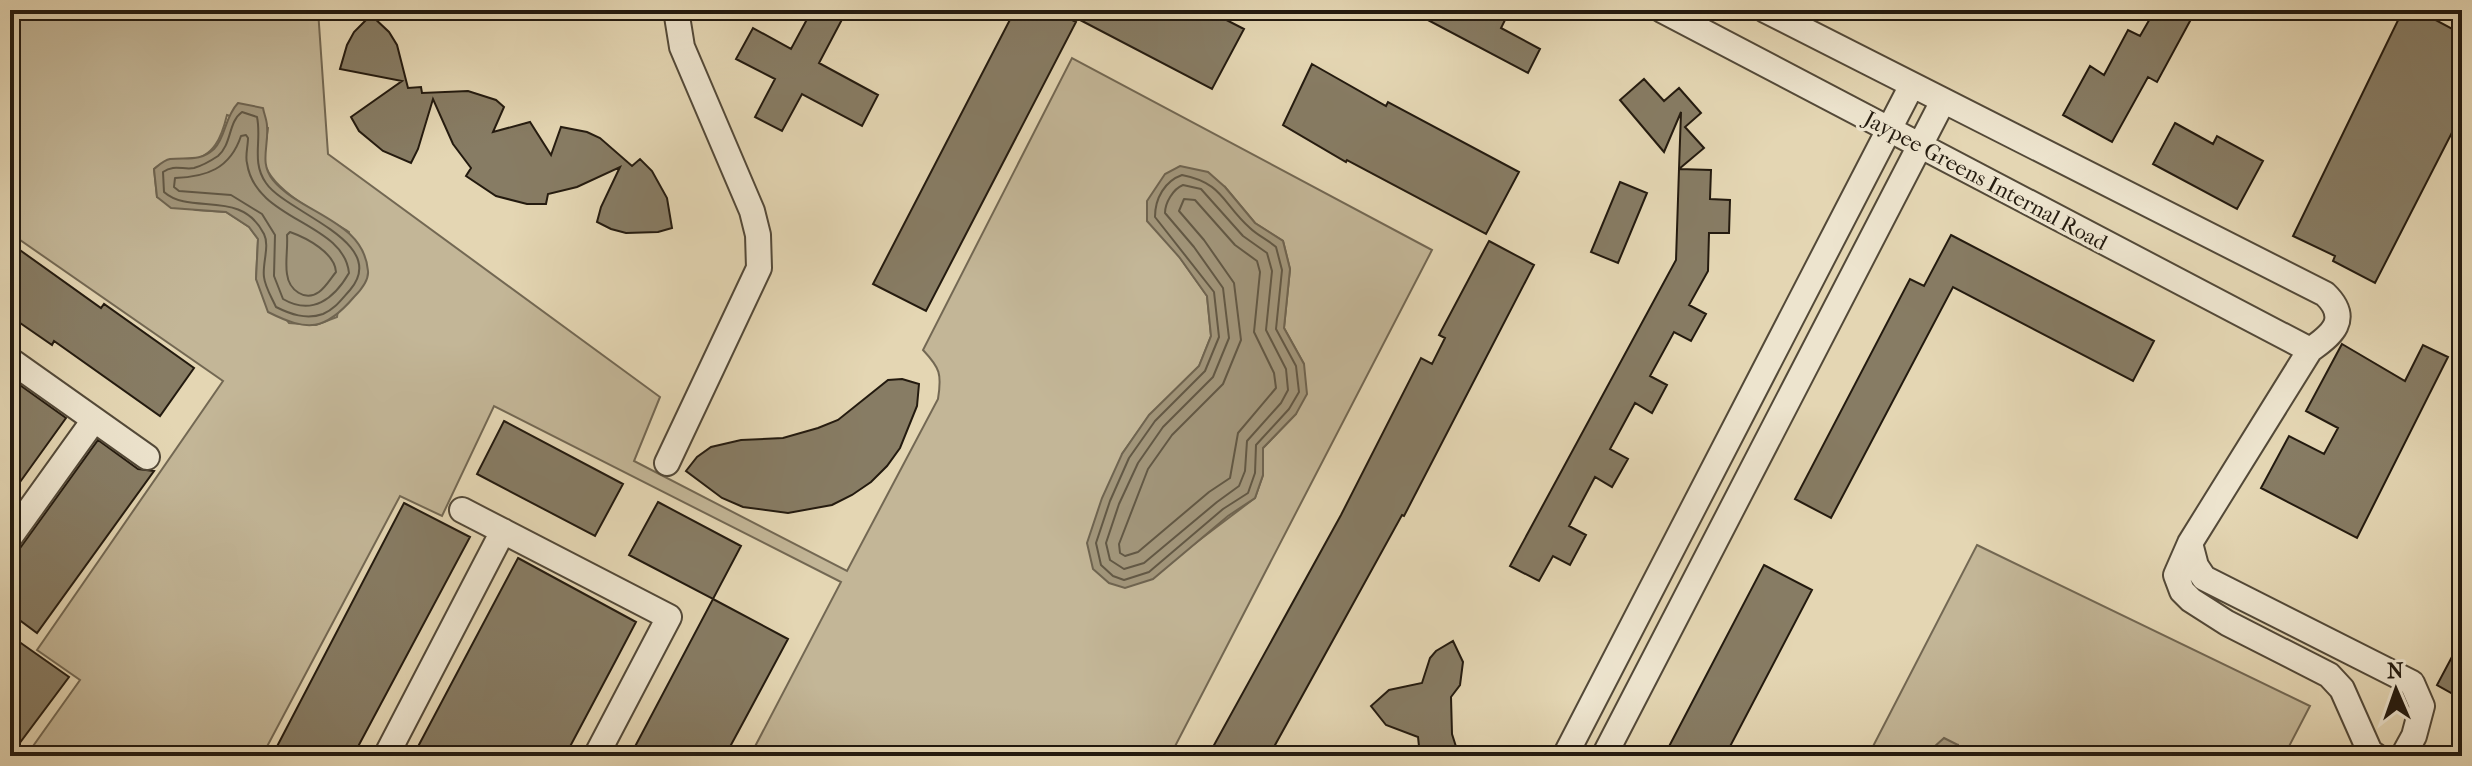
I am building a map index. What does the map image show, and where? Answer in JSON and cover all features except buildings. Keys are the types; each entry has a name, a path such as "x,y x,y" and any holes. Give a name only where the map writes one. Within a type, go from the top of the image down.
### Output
{"street":[{"path":"667,463 759,268 758,235 752,211 682,47 676,10"},
{"name":"Jaypee Greens Internal Road","path":"1662,10 2310,350"},
{"path":"1765,10 2325,294 2335,304 2337,319 2333,334 2310,350 2190,543 2176,575 2182,591 2191,600 2227,623 2329,675 2342,689 2370,752 2376,756"},
{"path":"1565,756 1912,85"},
{"path":"1604,756 1943,101"},
{"path":"10,360 147,457"},
{"path":"10,537 94,420"},
{"path":"462,510 669,617 596,756"},
{"path":"386,756 503,531"},
{"path":"2190,543 2196,566 2204,578 2412,683 2422,706 2414,736 2403,756"}],"shaded area":[{"path":"10,10 318,10 328,154 660,397 634,461 847,571 938,399 938,372 923,350 1072,58 1432,250 1170,756 750,756 841,582 494,406 442,516 400,496 262,756 26,756 80,680 37,650 223,381 10,233","holes":["227,115 268,128 264,160 276,182 299,202 349,232 337,317 316,325 289,323 256,279 258,239 249,227 226,212 196,210 157,197 154,169 167,161 189,160 205,155 216,145","1225,187 1255,223 1283,241 1290,269 1284,328 1304,364 1296,414 1263,448 1263,475 1255,498 1194,544 1122,454 1149,416 1199,366 1211,336 1207,296 1180,258"]},
{"path":"1977,545 2310,706 2284,756 1960,756 1958,745 1926,752 1924,756 1868,756"}],"water":[{"path":"238,103 263,108 267,126 265,161 273,180 285,192 344,229 364,254 368,271 364,285 344,308 325,322 305,325 268,312 256,279 258,239 249,227 226,212 171,208 157,197 154,169 168,160 209,153 221,139"},
{"path":"1180,166 1208,172 1255,223 1283,241 1290,269 1284,328 1304,364 1307,394 1296,414 1263,448 1263,475 1255,498 1228,516 1153,579 1125,588 1109,583 1093,569 1087,543 1102,498 1122,454 1149,415 1199,366 1211,336 1207,296 1180,258 1147,221 1147,201 1165,174"},
{"path":"1944,738 1958,745 1960,756 1924,756"}]}
